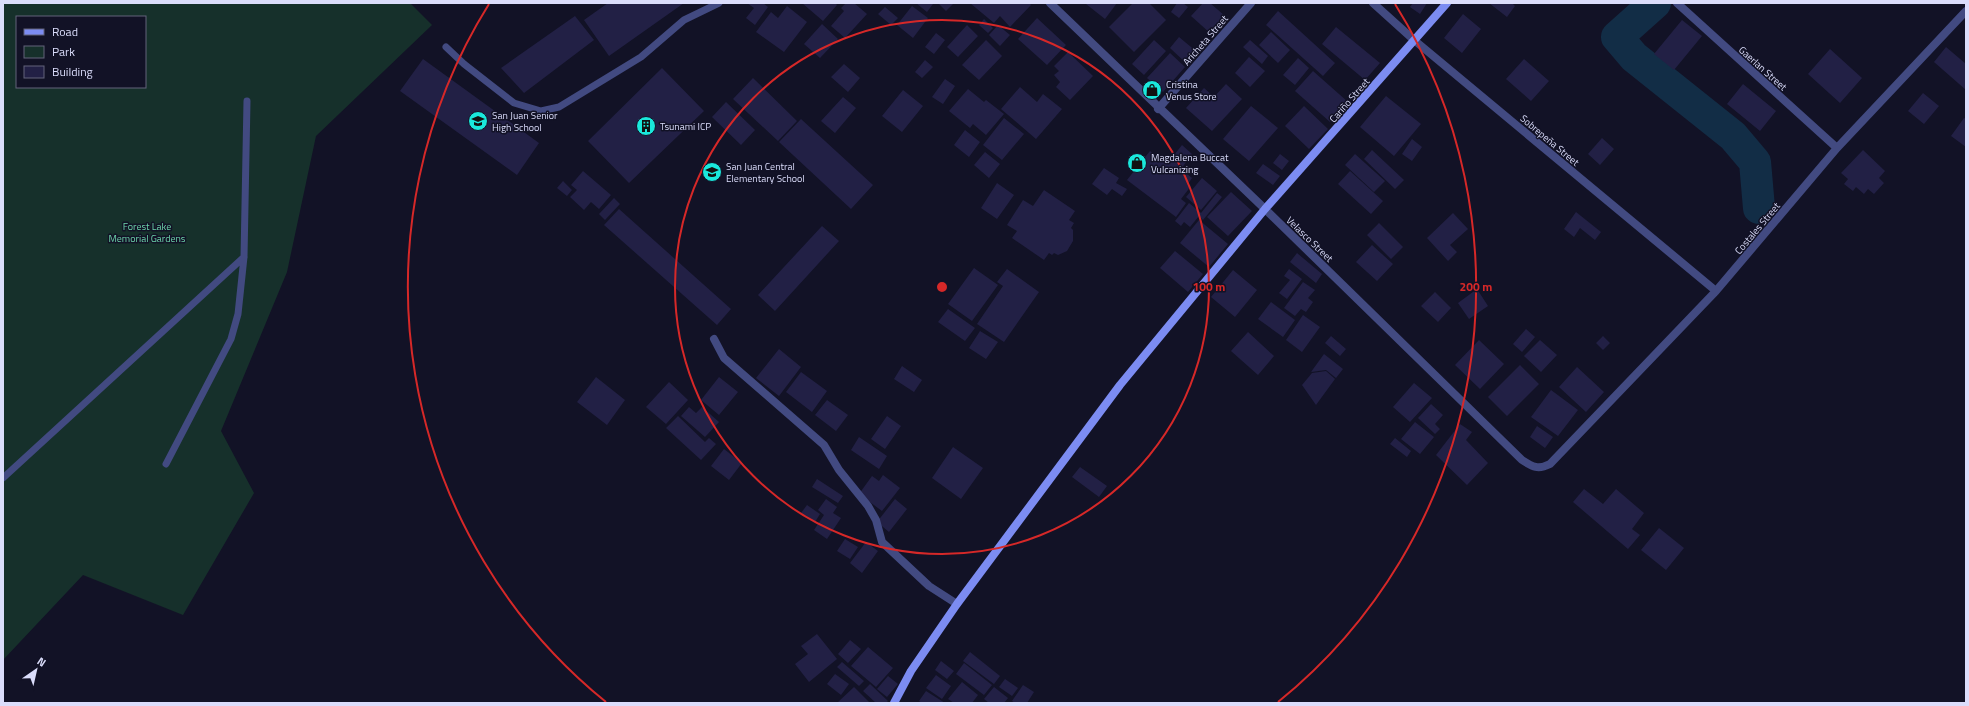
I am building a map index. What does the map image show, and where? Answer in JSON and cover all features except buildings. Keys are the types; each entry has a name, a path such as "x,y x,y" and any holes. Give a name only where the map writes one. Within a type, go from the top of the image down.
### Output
{"street":[{"name":"Velasco Street","path":"1050,3 1158,108 1266,209 1522,460 1533,467 1542,468 1550,464 1559,454"},
{"name":"Aricheta Street","path":"1158,108 1251,3"},
{"name":"Sobrepeña Street","path":"1373,3 1414,40 1716,291"},
{"name":"Cariño Street","path":"894,703 911,671 957,604 1120,385 1266,209 1447,3"},
{"name":"Gaerlan Street","path":"1677,3 1837,148"},
{"name":"Costales Street","path":"1559,454 1716,291 1837,148 1966,11"},
{"path":"714,338 724,358 824,445 839,470 868,506 876,520 882,542 929,586 957,604"}],"lane":[{"path":"446,47 464,64 514,103 541,111 559,107 641,57 684,20 719,3"},
{"path":"166,464 231,339 238,314 244,257 247,101"},
{"path":"3,478 244,257"}],"green space":[{"name":"Forest Lake Memorial Gardens","path":"3,3 410,3 432,25 316,136 287,272 221,431 254,493 183,615 83,575 3,660"}],"waterway":[{"path":"1655,3 1617,37 1634,57 1733,136 1755,162 1759,208"}],"place":[{"name":"Cristina Venus Store","path":"1152,90"},
{"name":"San Juan Senior High School","path":"478,121"},
{"name":"Tsunami ICP","path":"646,126"},
{"name":"Magdalena Buccat Vulcanizing","path":"1137,163"},
{"name":"San Juan Central Elementary School","path":"712,172"}]}
